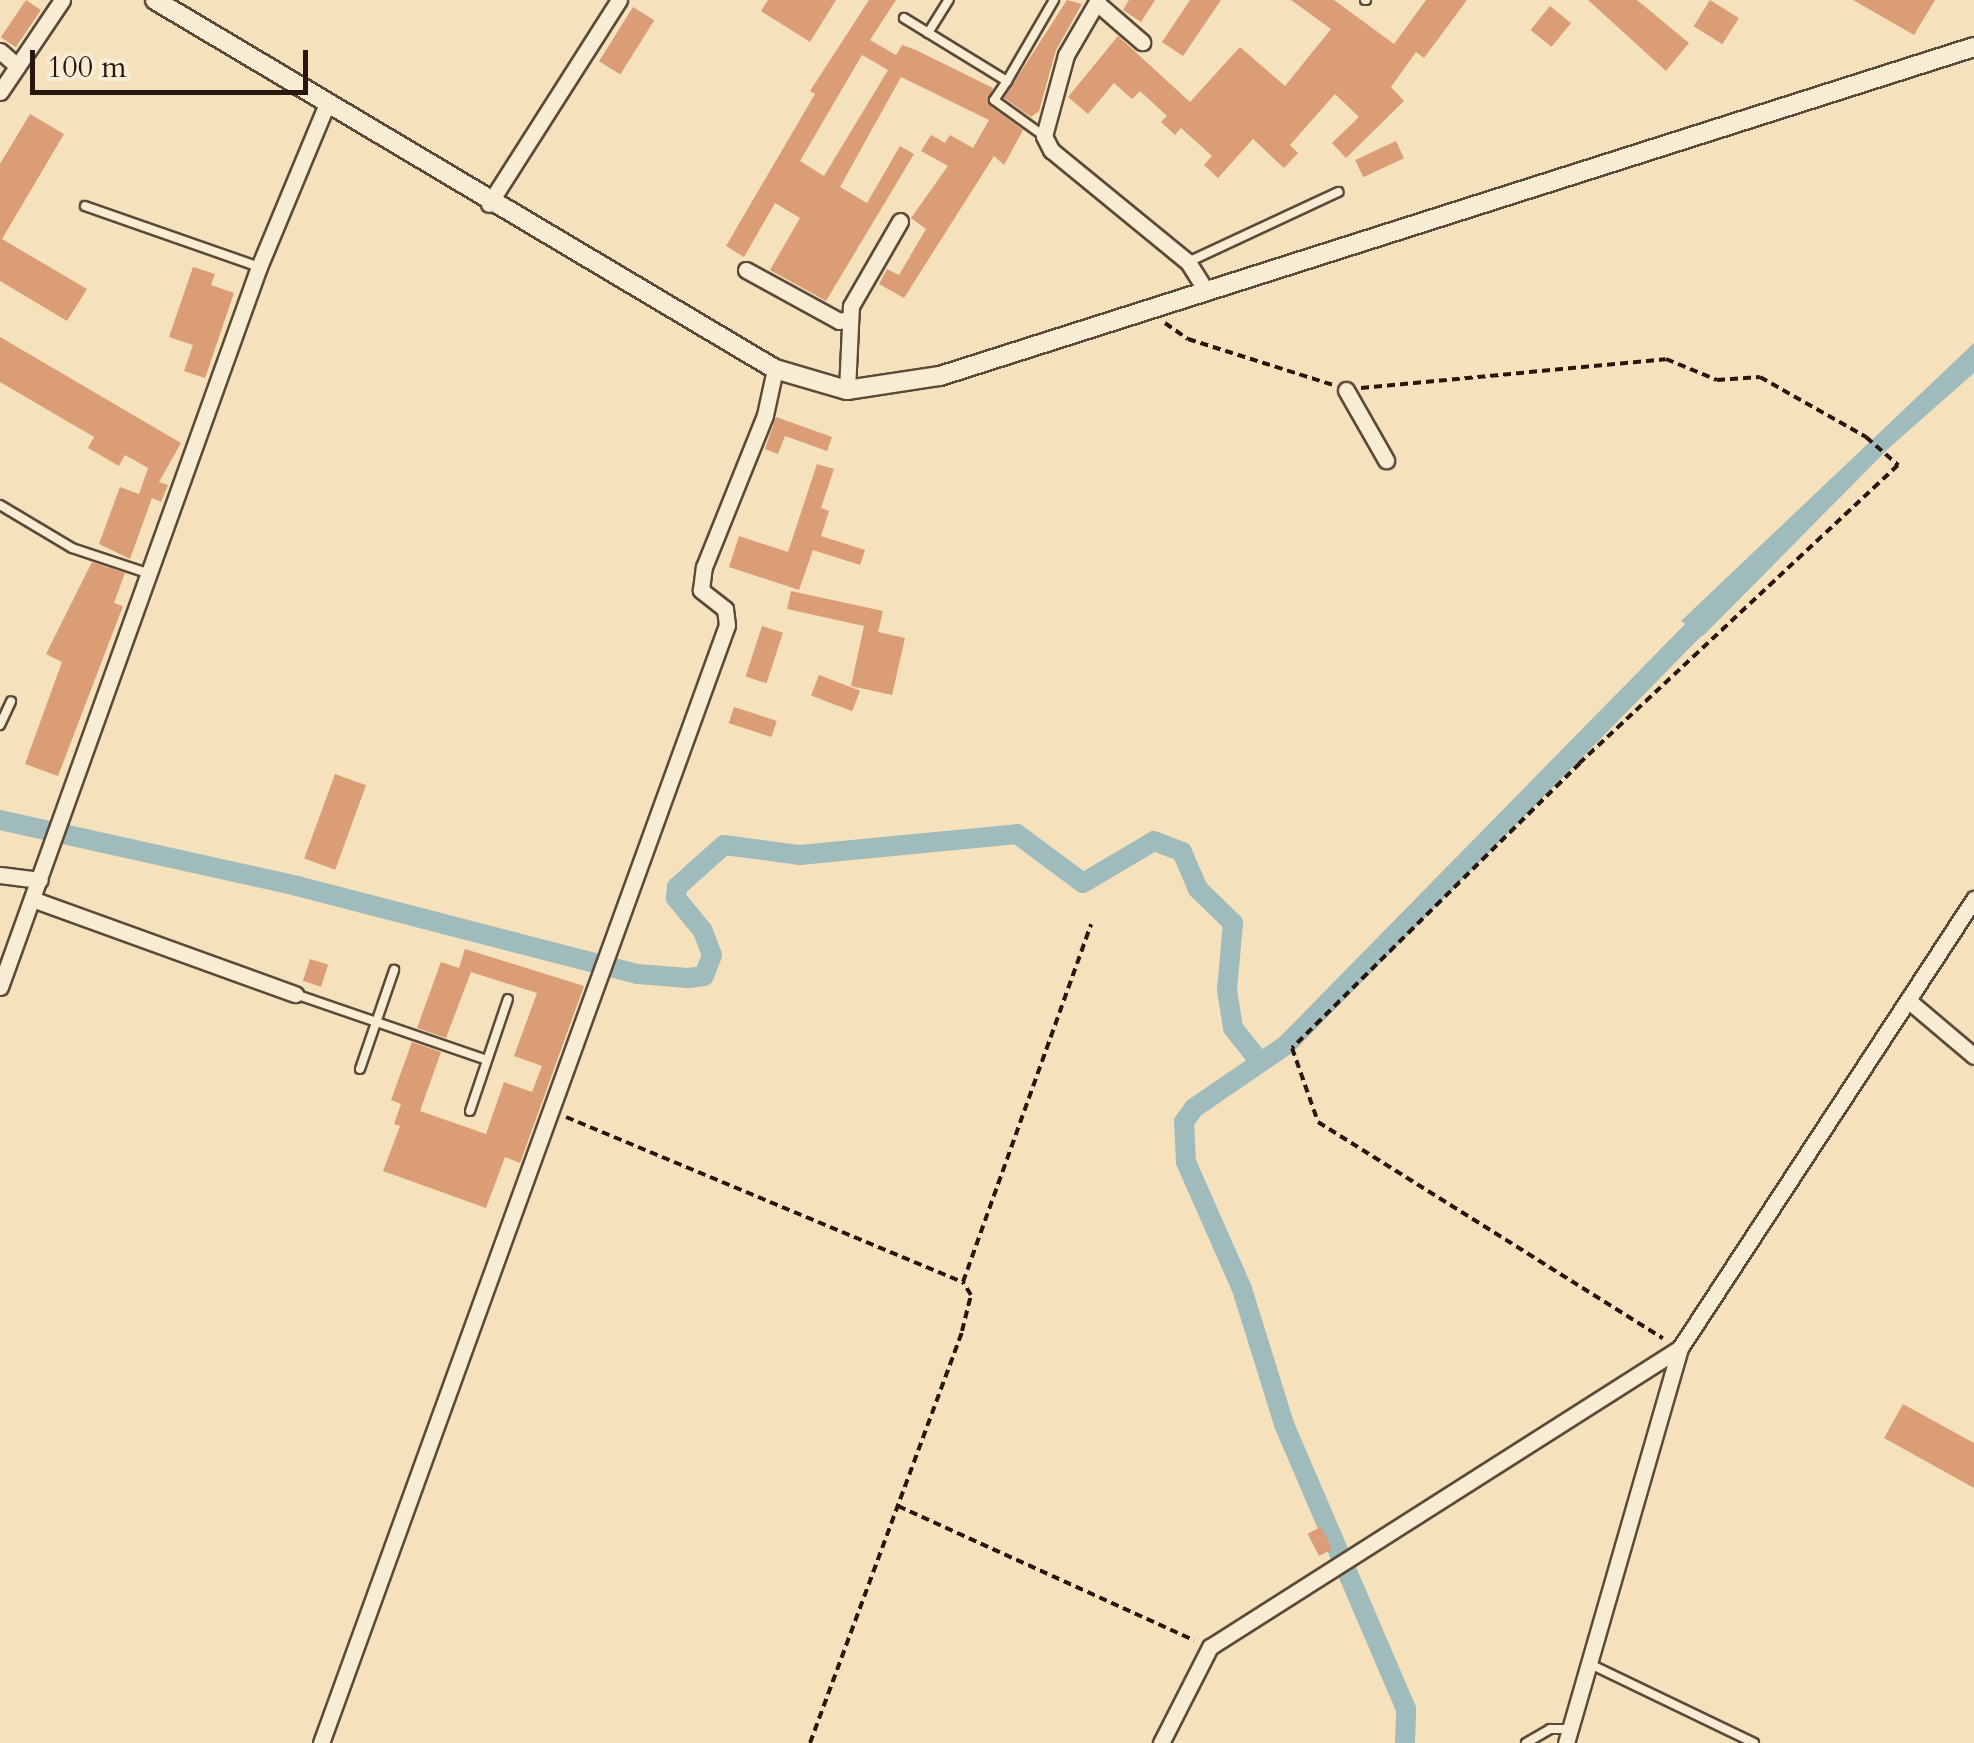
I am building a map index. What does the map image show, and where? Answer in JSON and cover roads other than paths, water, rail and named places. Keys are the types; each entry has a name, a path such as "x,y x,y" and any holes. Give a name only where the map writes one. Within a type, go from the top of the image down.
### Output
{"street":[{"path":"0,92 62,0"},
{"path":"154,0 490,204 775,369 847,390 940,376 1204,288 1974,47"},
{"path":"490,204 619,0"},
{"path":"1142,42 1098,1 1066,56 1044,136 1051,150 1188,262 1204,288"},
{"path":"0,51 18,66"},
{"path":"0,986 56,841 259,267 326,106"},
{"path":"746,270 839,322 849,319 900,221"},
{"path":"847,390 855,326 849,319"},
{"path":"321,1743 726,625 724,609 701,590 704,567 765,415 775,369"},
{"path":"1346,390 1386,460"},
{"path":"0,875 40,880"},
{"path":"32,899 294,994"},
{"path":"1568,1736 1680,1348 1726,1269 1972,906"},
{"path":"1909,1001 1974,1056"},
{"path":"1161,1743 1210,1647 1329,1567 1680,1348"}],"lane":[{"path":"928,33 949,0"},
{"path":"1044,136 994,100 1054,0"},
{"path":"904,18 1007,81"},
{"path":"1188,262 1338,192"},
{"path":"84,206 259,267"},
{"path":"0,506 72,548 150,574"},
{"path":"0,725 10,701"},
{"path":"360,1069 394,970"},
{"path":"294,994 488,1060"},
{"path":"470,1111 508,999"},
{"path":"1590,1664 1754,1743"},
{"path":"1526,1743 1550,1730 1568,1736"}],"water":[{"path":"1974,343 1974,373 1889,448 1703,636 1681,621"}],"waterway":[{"path":"1405,1743 1406,1709 1284,1424 1242,1289 1186,1162 1184,1122 1194,1108 1286,1045 1710,613"},
{"path":"0,820 297,886 638,974 688,978 704,976 712,955 703,931 676,898 677,887 724,845 800,855 1017,834 1083,883 1154,841 1182,852 1198,889 1233,923 1227,990 1233,1028 1260,1062"}]}
